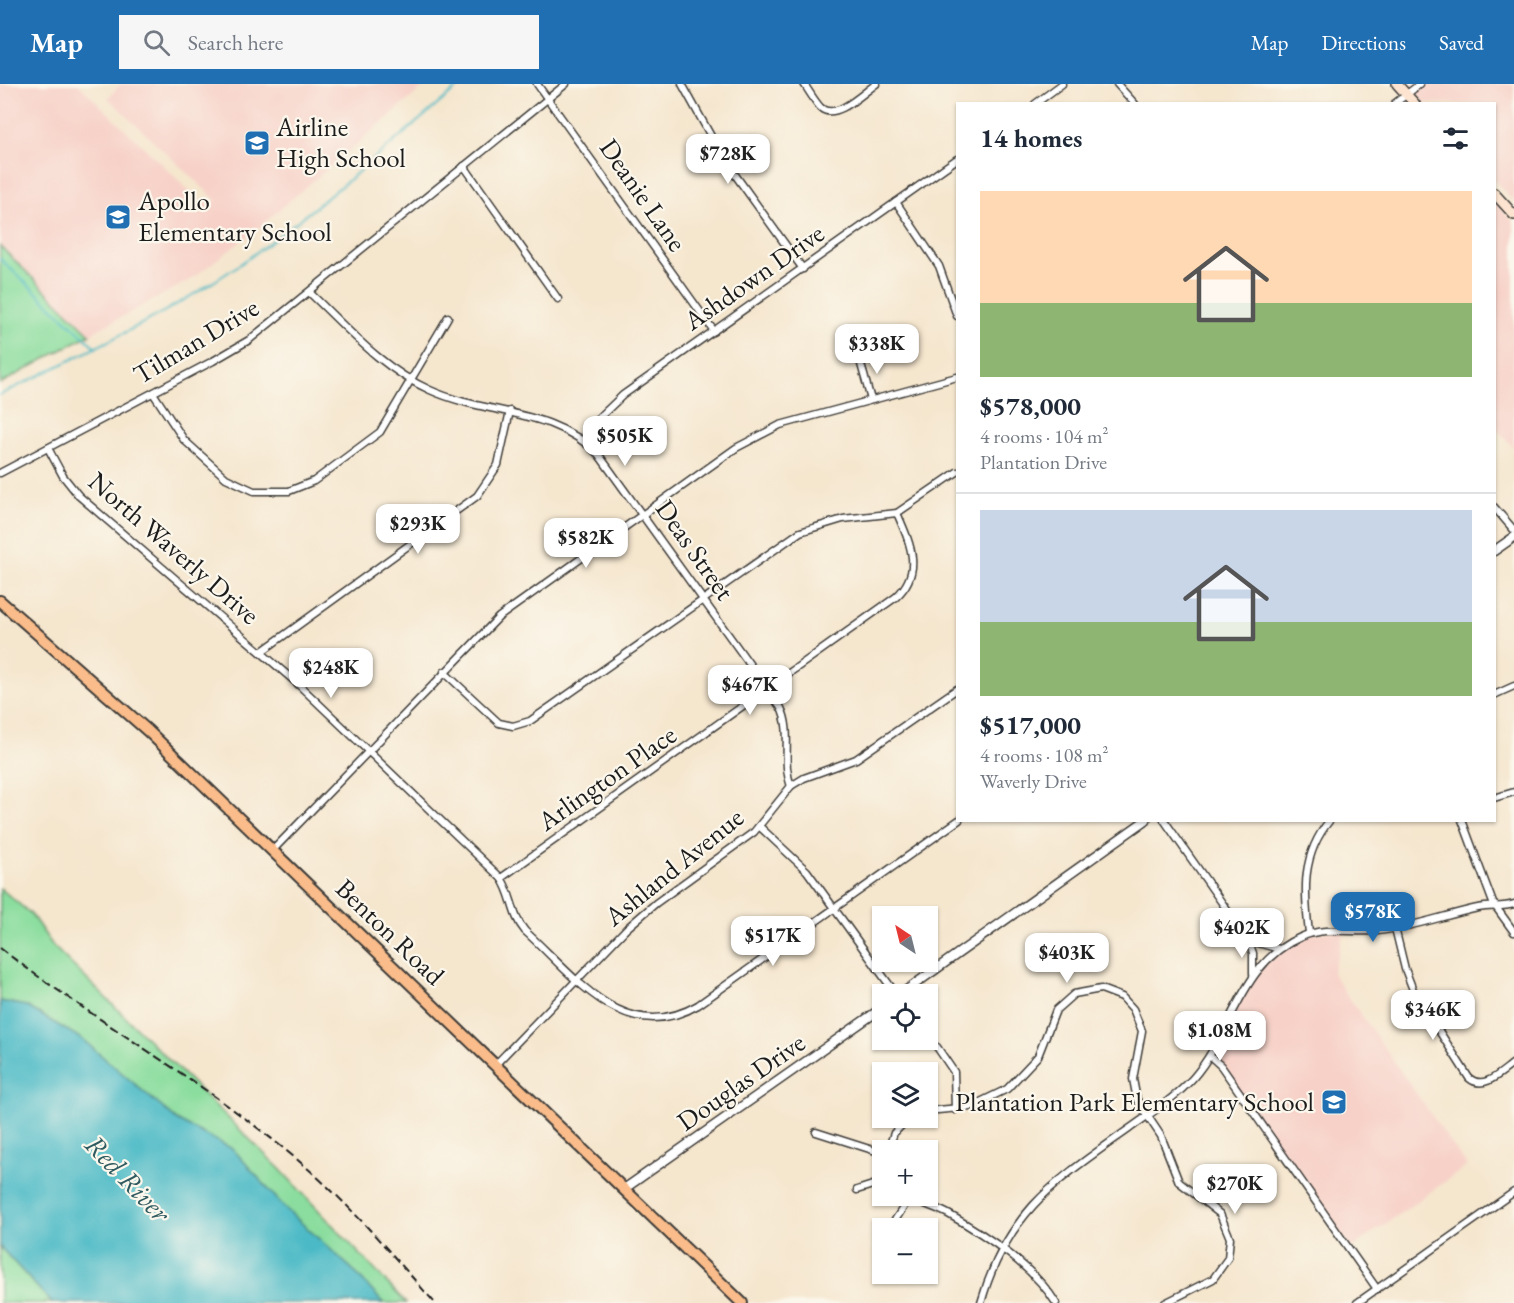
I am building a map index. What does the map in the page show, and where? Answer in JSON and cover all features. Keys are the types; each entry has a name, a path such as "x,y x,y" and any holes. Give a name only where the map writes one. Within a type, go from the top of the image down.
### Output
{"main road":[{"path":"1397,84 1413,102"},
{"path":"1496,195 1514,215"},
{"name":"Benton Road","path":"0,601 148,731 742,1303"}],"street":[{"name":"Deanie Lane","path":"537,84 714,331"},
{"name":"Tilman Drive","path":"0,473 238,347 566,84"},
{"path":"682,84 723,158 803,269"},
{"path":"804,84 820,107 831,111 839,110 876,84"},
{"path":"1038,102 1062,84"},
{"path":"1117,84 1133,102"},
{"path":"1397,102 1420,84"},
{"name":"Ashdown Drive","path":"584,440 600,417 623,395 956,160"},
{"path":"464,166 558,299"},
{"path":"896,202 939,266 954,293 956,308"},
{"name":"Deas Street","path":"309,292 374,354 412,381 460,401 551,422 584,440 607,463 767,689 785,718 787,774 791,786"},
{"path":"153,393 184,441 226,478 254,491 279,493 308,485 374,438 390,418 448,317"},
{"path":"859,357 871,400"},
{"path":"273,850 444,672 510,608 759,434 780,425 956,377"},
{"path":"261,652 477,496 498,465 510,411"},
{"name":"North Waverly Drive","path":"48,448 63,476 79,496 261,652 368,751 501,878 510,894 520,925 601,1001 626,1015 646,1019 674,1016 698,1005 956,822"},
{"path":"444,672 493,719 506,725 521,724 548,710 808,529 843,519 897,513 956,472"},
{"path":"1496,509 1514,530"},
{"name":"Arlington Place","path":"501,878 890,603 906,587 912,574 913,559 897,513"},
{"path":"1496,550 1514,537"},
{"path":"1496,694 1514,686"},
{"name":"Ashland Avenue","path":"495,1065 647,910 759,826 791,786 804,778 856,759 956,690"},
{"path":"1496,797 1514,792"},
{"path":"915,984 1143,822"},
{"path":"1165,822 1248,940 1253,953 1253,975"},
{"path":"1309,933 1304,886 1306,869 1314,844 1329,822"},
{"path":"1463,822 1496,907 1514,932"},
{"path":"759,826 807,871 889,984"},
{"path":"981,1303 1001,1250 1023,1214 1046,1190 1178,1092 1210,1056 1253,975 1279,949 1309,933 1395,928 1482,907 1514,904"},
{"path":"1395,928 1409,980 1469,1078 1478,1083 1486,1082 1514,1063"},
{"path":"1248,940 1279,949"},
{"path":"938,1111 955,1110 981,1104 1008,1089 1038,1056 1052,1018 1062,1003 1083,991 1101,989 1122,997 1134,1009 1141,1023 1142,1038 1133,1084 1137,1100 1161,1136 1179,1182 1220,1214 1230,1238 1228,1258 1213,1279 1165,1303"},
{"name":"Douglas Drive","path":"624,1189 872,1015"},
{"path":"938,1048 954,1072 955,1110"},
{"path":"1210,1056 1221,1066 1377,1289"},
{"path":"816,1132 872,1150"},
{"path":"857,1190 872,1185"},
{"path":"1357,1303 1514,1192"},
{"path":"931,1206 950,1215 1038,1278 1056,1303"}],"shaded area":[{"name":"Apollo Elementary School","path":"0,84 78,84 201,202 217,201 108,98 121,84 427,84 252,233 190,280 90,334 0,246"},
{"path":"1407,84 1514,84 1514,202 1496,182 1496,102 1423,102"},
{"path":"1496,202 1514,223 1514,448 1496,428"},
{"name":"Plantation Park Elementary School","path":"1345,929 1332,973 1467,1166 1350,1249 1221,1066 1210,1056 1256,971 1301,936"}],"green space":[{"path":"0,246 90,334 0,384"},
{"path":"0,888 31,914 53,946 279,1168 406,1303 383,1303 352,1269 285,1208 233,1149 178,1121 82,1039 26,1006 0,1001"},
{"path":"0,1247 52,1303 0,1303"}],"water":[{"name":"Red River","path":"0,1001 26,1006 82,1039 178,1121 233,1149 285,1208 352,1269 383,1303 52,1303 0,1247"}],"waterway":[{"path":"0,395 150,319 208,286 323,201 462,84"},
{"path":"0,259 96,348"}],"railway":[{"path":"0,948 227,1105 300,1162 353,1212 435,1303"}],"place":[{"name":"Airline High School","path":"257,143"},
{"name":"Apollo Elementary School","path":"118,217"},
{"name":"Plantation Park Elementary School","path":"1334,1102"}]}
